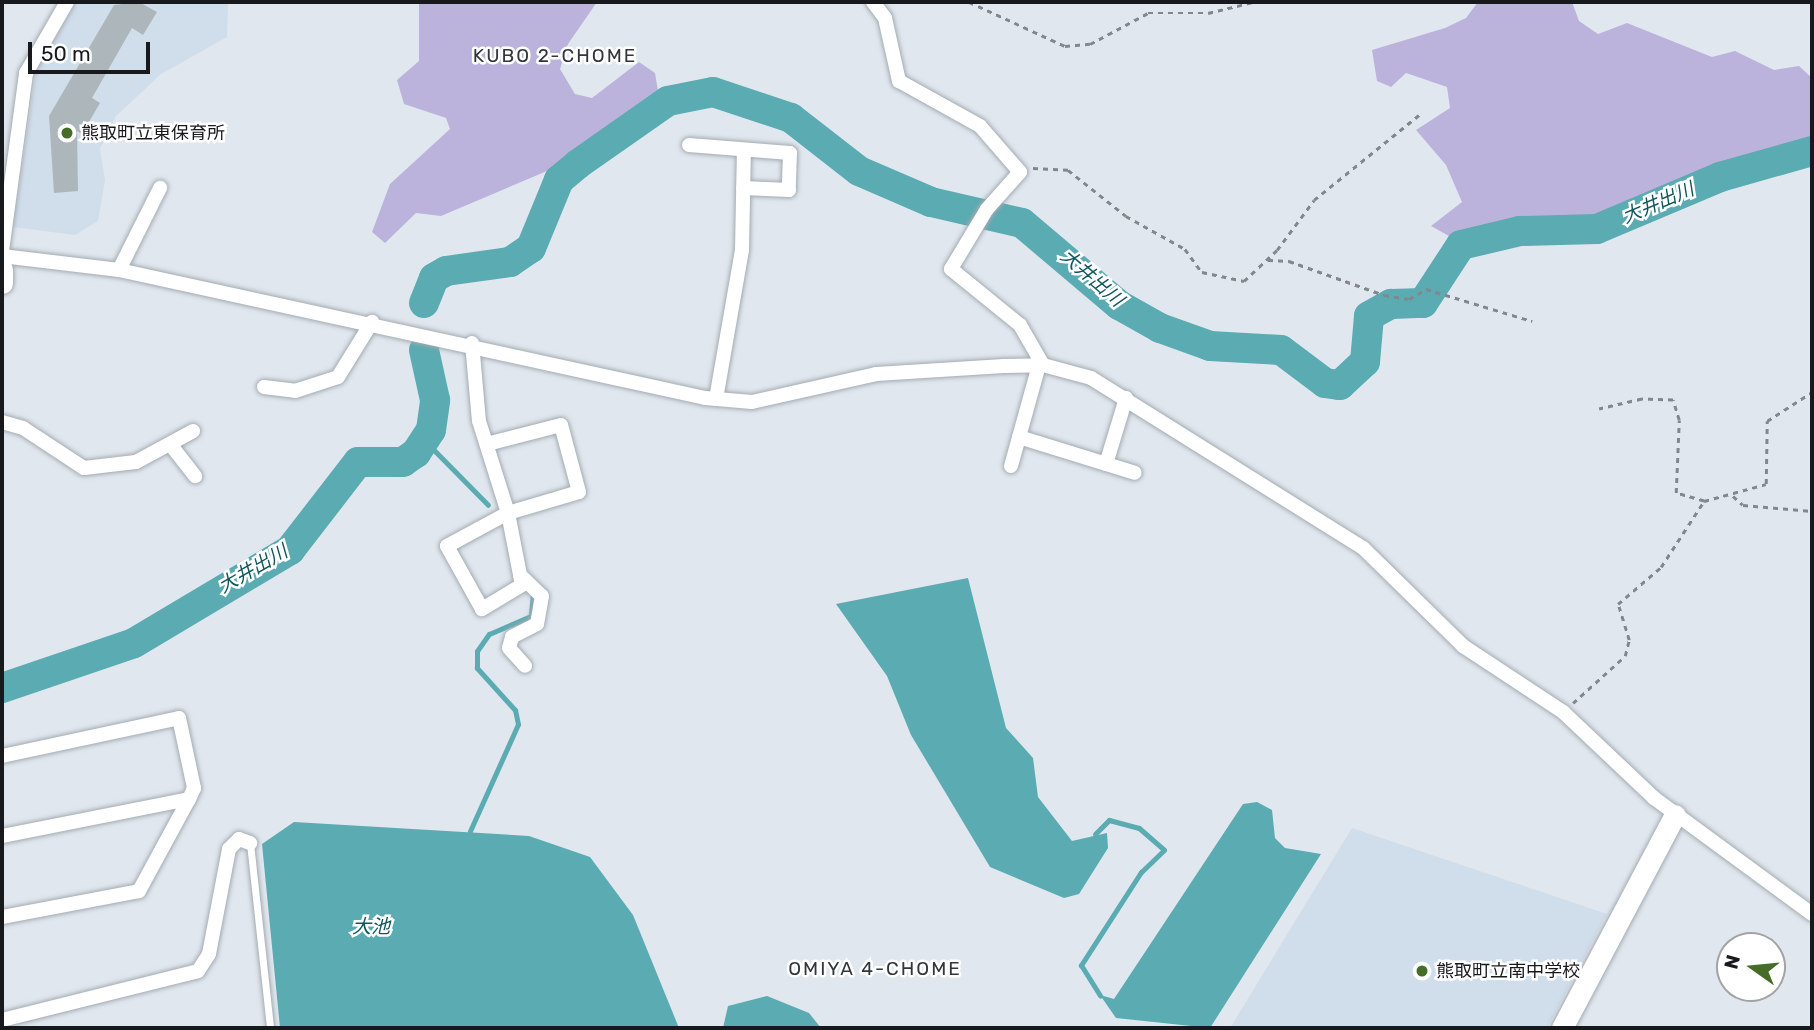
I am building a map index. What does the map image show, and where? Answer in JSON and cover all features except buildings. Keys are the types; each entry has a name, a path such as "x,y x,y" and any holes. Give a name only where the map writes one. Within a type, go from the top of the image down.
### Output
{"street":[{"path":"67,2 26,73 2,253 119,270 472,343 716,399 752,402 876,374 1041,365 1091,378 1363,548 1463,646 1563,712 1675,815 1812,914"},
{"path":"873,2 885,18 899,81 980,126 1020,172 987,209 951,269 1020,325 1041,365 1011,466"},
{"path":"689,145 790,153 789,190 743,188"},
{"path":"716,399 742,250 744,150"},
{"path":"119,270 160,188"},
{"path":"2,269 2,283"},
{"path":"264,387 295,391 338,377 372,323"},
{"path":"472,343 486,444 508,513 522,585 482,609 447,546 508,513 579,492 561,425 486,444"},
{"path":"1106,464 1126,398"},
{"path":"2,422 23,428 85,468 136,462 193,431"},
{"path":"1019,437 1135,473"},
{"path":"170,444 195,476"},
{"path":"520,575 542,596 537,624 512,637 509,648 525,666"},
{"path":"2,756 179,718 194,788 139,891 2,917"},
{"path":"2,836 188,799"},
{"path":"1562,1028 1675,815"},
{"path":"2,1020 198,971 209,954 229,849 239,839 250,843"}],"lane":[{"path":"250,843 270,1028"}],"path":[{"path":"968,2 1065,46 1090,44 1148,13 1208,13 1253,2"},
{"path":"1020,172 1068,170 1126,216 1185,249 1215,278 1244,281 1268,260 1314,200 1419,115"},
{"path":"1268,260 1289,261 1384,295 1409,299 1426,289 1532,321"},
{"path":"1599,409 1643,399 1673,400 1679,420 1676,492 1704,501 1733,496 1766,484 1767,421 1812,392"},
{"path":"1733,496 1743,505 1812,511"},
{"path":"1563,712 1625,656 1629,640 1618,604 1661,567 1704,501"}],"shaded area":[{"name":"熊取町立東保育所","path":"77,2 228,2 227,37 161,74 116,116 100,149 105,180 98,221 75,235 13,227 37,67"},
{"path":"419,2 597,2 568,44 560,69 575,94 592,98 639,62 655,73 658,91 554,168 441,216 416,213 385,243 372,232 390,184 450,129 446,118 404,104 397,80 419,61"},
{"path":"1478,2 1572,2 1579,21 1598,34 1627,23 1712,57 1735,51 1774,70 1799,66 1812,78 1812,144 1717,171 1595,223 1515,221 1449,236 1431,226 1462,202 1446,165 1416,130 1450,108 1447,87 1406,73 1391,87 1377,81 1372,50 1445,28 1466,18"},
{"name":"熊取町立南中学校","path":"1352,828 1607,914 1547,1028 1230,1028"}],"water":[{"path":"968,578 1006,728 1033,758 1038,797 1072,841 1107,833 1108,848 1079,894 1064,898 990,867 911,735 887,676 836,604"},
{"path":"1257,802 1272,810 1275,838 1285,848 1321,854 1210,1028 1116,1018 1100,995 1114,999 1243,804"},
{"name":"大池","path":"294,822 529,836 590,857 633,915 679,1028 280,1028 262,844"},
{"path":"767,996 809,1013 821,1028 723,1028 728,1006"}],"waterway":[{"name":"大井出川","path":"424,303 434,278 446,271 510,262 531,248 559,180 578,164 668,101 713,92 791,118 859,171 931,202 1022,223 1119,305 1160,328 1210,346 1281,350 1325,383 1340,385 1365,362 1369,316 1391,304 1423,303 1461,245 1520,231 1597,229 1720,177 1812,151"},
{"name":"大井出川","path":"2,688 134,643 290,550 358,462 403,462 416,453 431,430 435,400 424,350"},
{"path":"424,440 488,505"},
{"path":"470,831 518,724 515,710 477,668 477,651 489,634 531,616 533,593"},
{"path":"1095,834 1109,820 1139,828 1164,850 1141,872 1081,965 1100,995"}],"place":[{"name":"熊取町立東保育所","path":"67,133"},
{"name":"熊取町立南中学校","path":"1422,971"}],"district":[{"name":"KUBO 2-CHOME","path":"555,56"},
{"name":"OMIYA 4-CHOME","path":"875,969"}]}
